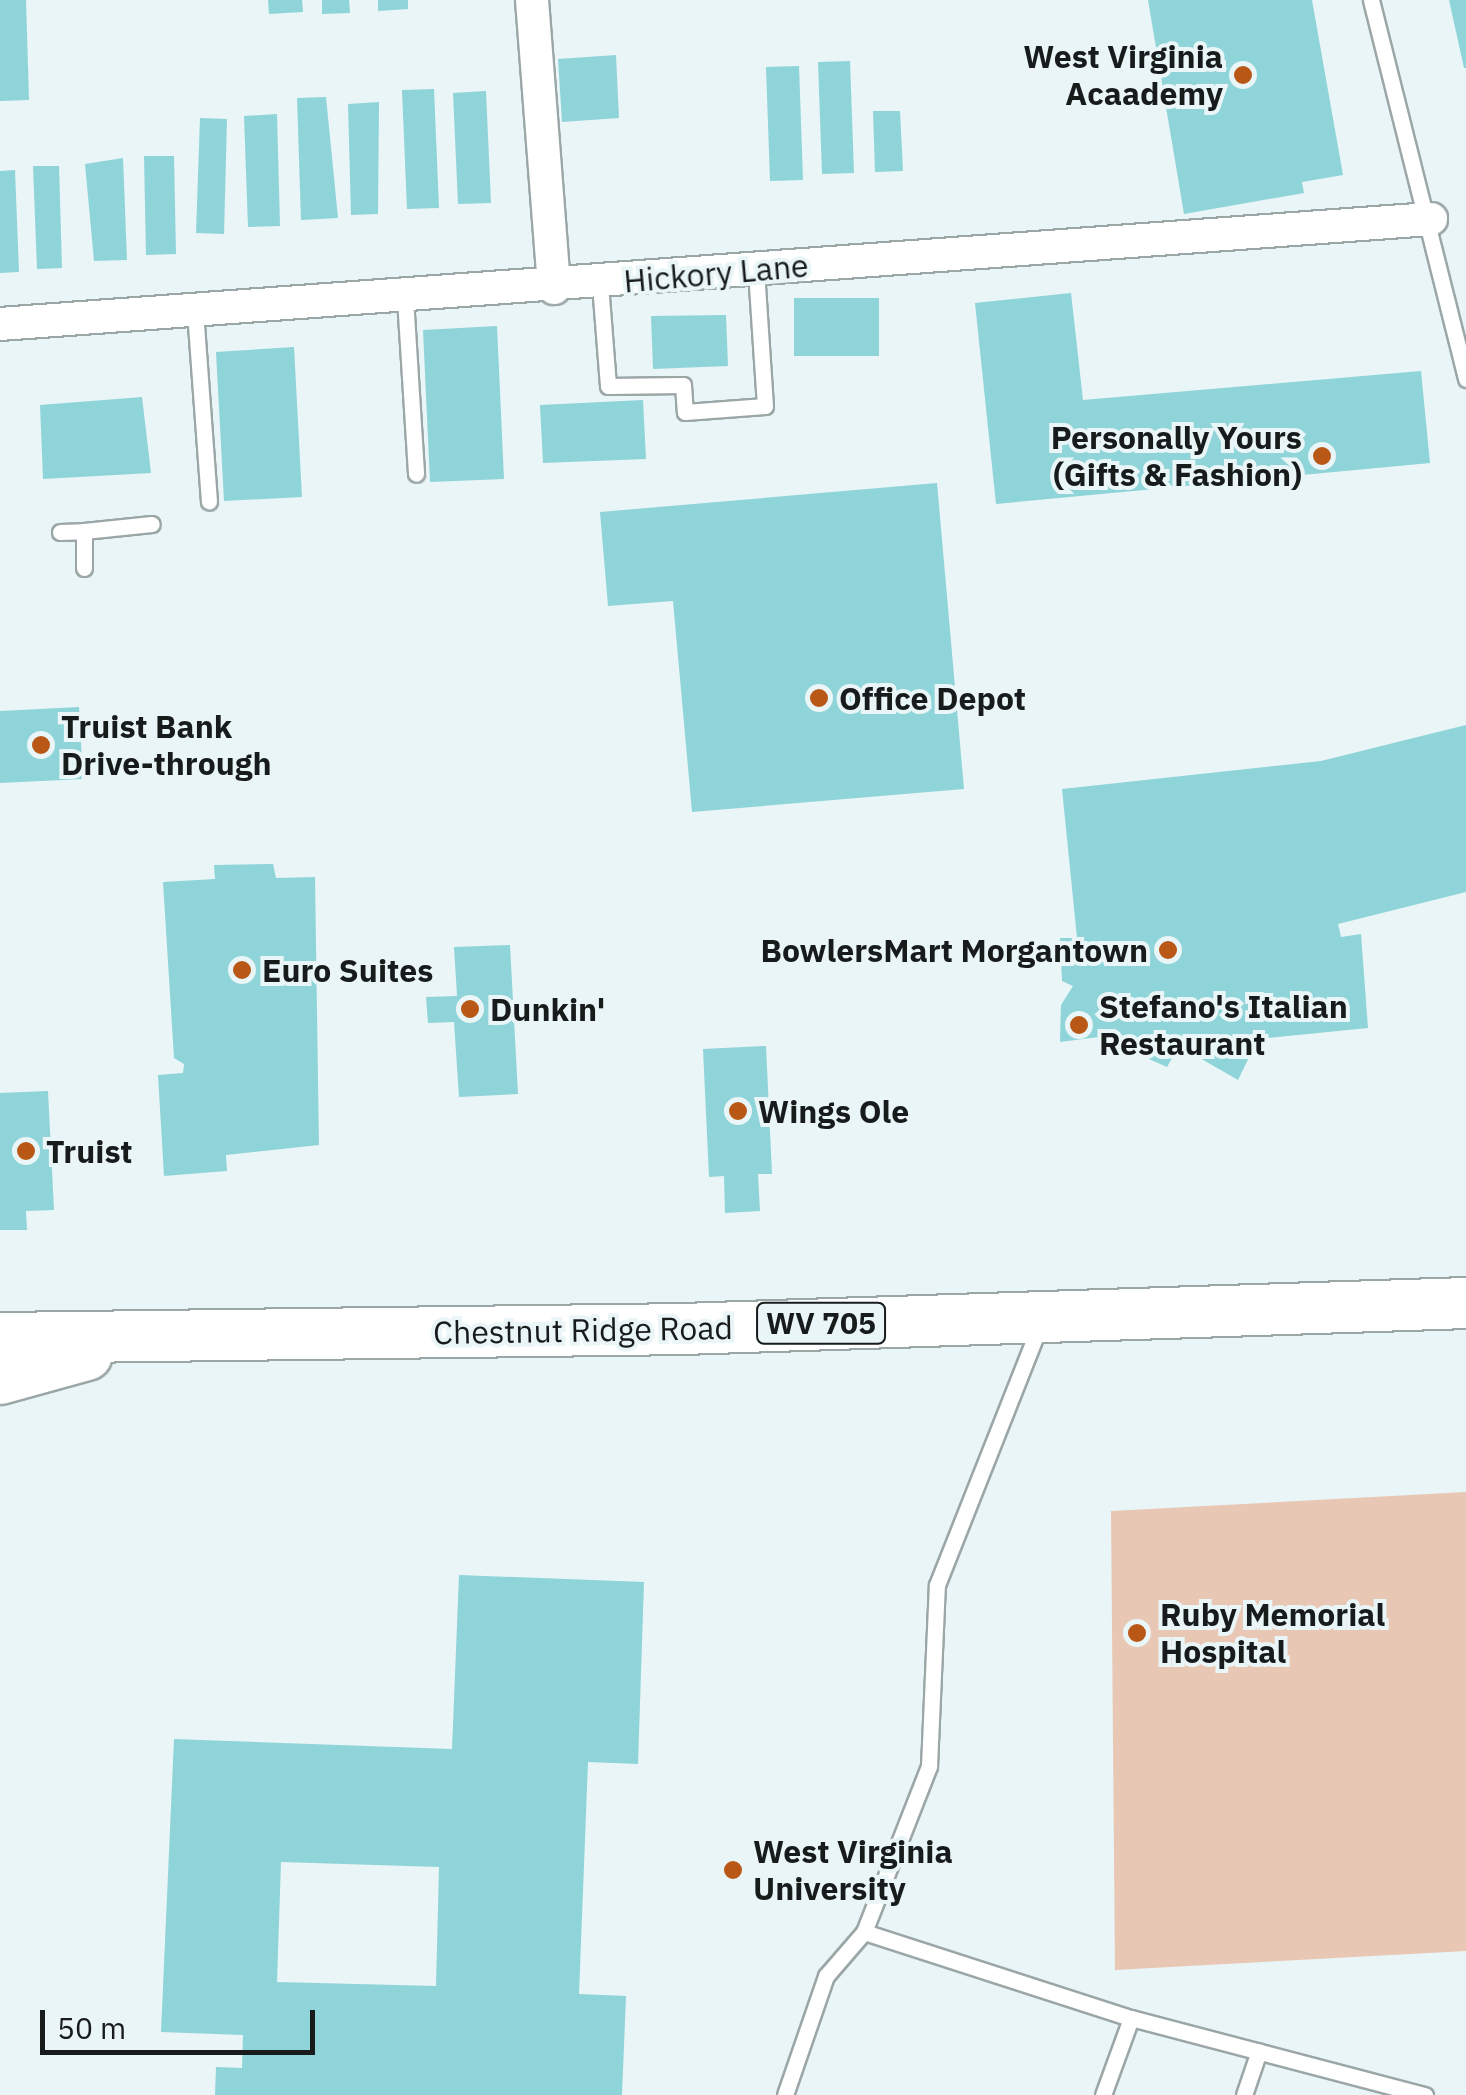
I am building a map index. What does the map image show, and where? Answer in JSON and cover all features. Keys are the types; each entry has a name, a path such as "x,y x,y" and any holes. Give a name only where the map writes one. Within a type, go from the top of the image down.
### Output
{"main road":[{"name":"Chestnut Ridge Road","path":"0,1338 145,1338 1466,1303"},
{"path":"0,1379 145,1338"}],"street":[{"path":"532,0 554,288"},
{"name":"Hickory Lane","path":"0,324 554,288 1431,219"}],"lane":[{"path":"1371,0 1431,219 1466,380"},
{"path":"600,284 608,386 683,385 684,412 766,406 756,270"},
{"path":"404,298 416,474"},
{"path":"195,312 208,500"},
{"path":"60,532 152,524"},
{"path":"84,531 84,568"},
{"path":"785,2095 826,1976 864,1932 930,1766 938,1585 1044,1314"},
{"path":"864,1932 1131,2018 1425,2095"},
{"path":"1103,2095 1131,2018"},
{"path":"1244,2095 1259,2051"}],"shaded area":[{"path":"1466,1492 1466,1951 1115,1970 1111,1511"}],"building":[{"path":"0,0 26,0 29,100 0,101"},
{"path":"268,0 302,0 303,12 269,14"},
{"path":"322,0 349,0 350,13 322,14"},
{"path":"378,0 408,0 408,9 378,11"},
{"name":"West Virginia Acaademy","path":"1148,0 1312,0 1343,175 1302,182 1304,193 1184,214"},
{"path":"1449,0 1466,0 1466,68 1464,68"},
{"path":"616,55 619,118 562,122 558,59"},
{"path":"850,61 854,173 822,174 818,62"},
{"path":"799,66 803,180 770,181 766,67"},
{"path":"434,89 439,208 407,209 402,90"},
{"path":"486,91 491,203 458,204 453,93"},
{"path":"326,97 338,218 301,220 297,98"},
{"path":"379,102 378,214 351,215 348,104"},
{"path":"873,111 900,111 903,171 875,172"},
{"path":"277,114 280,226 248,227 244,116"},
{"path":"200,118 227,119 224,234 196,233"},
{"path":"144,156 174,156 176,254 146,255"},
{"path":"123,158 127,260 94,261 85,164"},
{"path":"33,166 59,166 62,268 37,269"},
{"path":"15,170 19,272 0,273 0,171"},
{"path":"1071,293 1083,400 1421,371 1430,463 996,504 975,303"},
{"path":"794,298 879,298 879,356 794,356"},
{"path":"726,315 728,366 653,369 651,316"},
{"path":"497,326 504,479 430,482 423,330"},
{"path":"294,347 302,497 224,501 216,352"},
{"path":"142,397 151,473 43,479 40,405"},
{"path":"643,400 646,459 543,463 540,405"},
{"name":"Office Depot","path":"937,483 964,789 692,812 673,601 608,606 600,512"},
{"name":"Truist Bank Drive-through","path":"79,707 83,779 0,783 0,711"},
{"path":"1466,725 1466,892 1338,924 1341,937 1361,934 1368,1028 1258,1039 1238,1080 1179,1046 1167,1067 1131,1051 1101,1054 1099,1037 1060,1042 1061,1005 1073,986 1062,981 1060,938 1077,938 1062,789 1321,761"},
{"name":"Euro Suites","path":"273,864 276,878 315,877 319,1145 226,1155 227,1171 164,1176 158,1075 183,1073 184,1064 174,1058 163,882 215,879 214,865"},
{"name":"Dunkin'","path":"510,945 518,1094 459,1097 454,1022 428,1023 426,997 457,996 454,947"},
{"name":"Wings Ole","path":"766,1046 772,1174 758,1174 760,1211 725,1213 724,1176 709,1177 703,1049"},
{"name":"Truist","path":"48,1091 54,1210 26,1211 27,1230 0,1230 0,1093"},
{"path":"459,1575 644,1582 638,1764 588,1762 579,1994 626,1996 622,2095 215,2095 216,2067 242,2068 243,2035 161,2032 174,1739 452,1749","holes":["281,1862 439,1867 436,1986 277,1982"]}],"place":[{"name":"West Virginia Acaademy","path":"1243,75"},
{"name":"Personally Yours (Gifts & Fashion)","path":"1322,456"},
{"name":"Office Depot","path":"819,698"},
{"name":"Truist Bank Drive-through","path":"41,745"},
{"name":"BowlersMart Morgantown","path":"1168,950"},
{"name":"Euro Suites","path":"242,970"},
{"name":"Dunkin'","path":"470,1009"},
{"name":"Stefano's Italian Restaurant","path":"1079,1025"},
{"name":"Wings Ole","path":"738,1111"},
{"name":"Truist","path":"26,1151"},
{"name":"Ruby Memorial Hospital","path":"1137,1633"},
{"name":"West Virginia University","path":"733,1870"}]}
